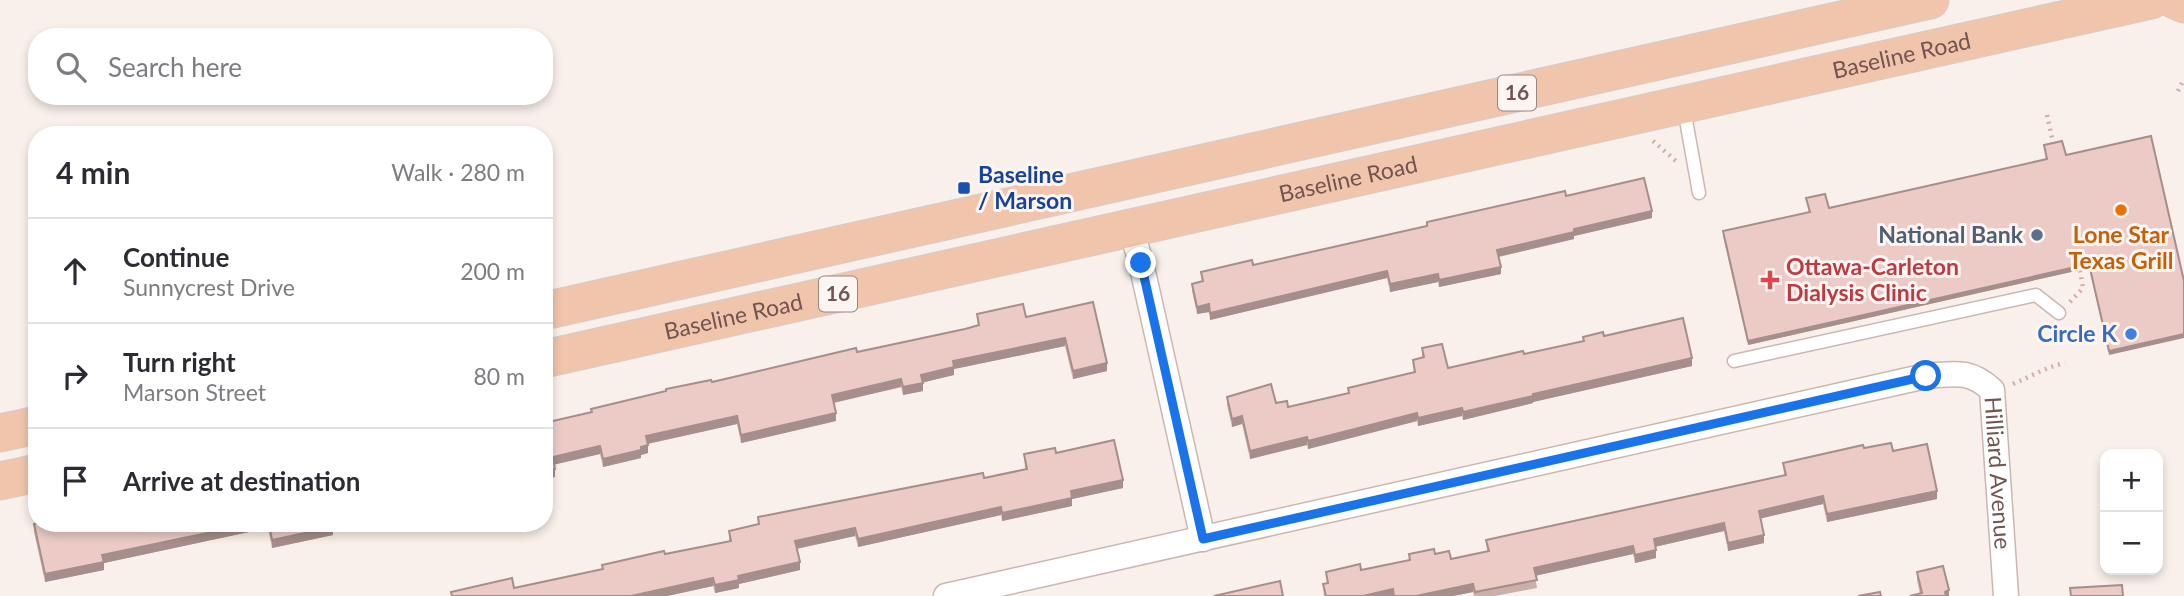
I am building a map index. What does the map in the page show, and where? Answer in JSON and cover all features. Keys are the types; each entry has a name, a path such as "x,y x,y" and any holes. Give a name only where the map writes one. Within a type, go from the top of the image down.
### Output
{"main road":[{"name":"Baseline Road","path":"553,309 1930,0"},
{"name":"Baseline Road","path":"553,357 2151,0"},
{"path":"2175,0 2184,4"},
{"path":"0,433 28,427"},
{"path":"0,481 28,475"}],"street":[{"path":"946,596 1203,539 1131,228"},
{"name":"Hilliard Avenue","path":"1203,539 1926,376 1958,374 1979,378 1992,390 2006,596"}],"lane":[{"path":"1684,105 1699,193"},
{"path":"1734,361 2036,295 2059,313"}],"path":[{"path":"2178,91 2184,79"},
{"path":"2047,114 2054,147"},
{"path":"1647,136 1679,164 1695,170"},
{"path":"2059,313 2083,288 2080,270"},
{"path":"1992,390 2011,385 2043,368 2065,363"}],"building":[{"path":"2151,136 2184,281 2184,334 2109,351 2089,264 1748,341 1723,231 1810,212 1806,198 1825,194 1829,208 2047,159 2044,145 2062,141 2066,155"},
{"path":"1644,178 1652,211 1497,250 1501,267 1439,280 1438,274 1390,284 1387,271 1210,313 1209,304 1197,307 1192,284 1203,281 1201,272 1252,260 1253,265 1427,226 1427,222 1565,191 1566,196"},
{"path":"1093,302 1107,363 1073,371 1065,338 953,361 954,367 921,375 923,383 903,387 901,379 832,395 836,413 741,435 737,416 646,436 648,445 641,447 641,450 603,459 600,446 553,457 553,421 592,412 591,409 666,389 711,380 712,382 856,348 857,352 965,329 979,325 977,314 1023,304 1026,317"},
{"path":"1683,318 1692,358 1463,412 1462,408 1418,418 1417,413 1308,441 1307,437 1250,451 1242,416 1232,419 1227,397 1271,384 1276,403 1287,401 1288,407 1349,393 1348,388 1415,372 1413,360 1424,357 1422,348 1442,344 1448,368 1584,341 1583,337 1603,332 1604,336"},
{"path":"1114,440 1123,480 1071,491 1072,498 1002,513 1001,507 858,539 855,528 795,541 800,562 738,576 739,580 715,585 713,578 631,596 452,596 451,592 512,578 514,588 603,569 602,565 664,551 665,554 731,541 729,531 759,524 758,517 983,473 984,478 1027,469 1024,454 1055,448 1056,453"},
{"path":"1891,443 1893,451 1927,444 1937,491 1827,514 1823,496 1759,511 1764,535 1728,543 1724,523 1654,539 1656,550 1635,555 1633,546 1534,568 1537,580 1475,592 1473,584 1416,596 1394,596 1393,589 1363,596 1326,596 1323,584 1328,583 1326,572 1360,564 1361,570 1410,560 1409,554 1434,549 1435,554 1449,551 1451,559 1489,551 1486,540 1786,475 1783,463 1863,445 1864,448"},
{"path":"36,532 212,532 102,555 104,562 45,574"},
{"path":"271,532 310,532 272,540"},
{"path":"1943,566 1949,590 1945,592 1946,596 1910,596 1922,593 1917,572"},
{"path":"1280,581 1283,596 1214,596"},
{"path":"2122,585 2123,596 2071,596 2070,588"},
{"path":"1880,592 1881,596 1858,596"}],"place":[{"name":"Baseline / Marson","path":"964,188"},
{"name":"Lone Star Texas Grill","path":"2121,210"},
{"name":"National Bank","path":"2037,235"},
{"name":"Ottawa-Carleton Dialysis Clinic","path":"1770,280"},
{"name":"Circle K","path":"2131,334"}],"route":[{"path":"1141,263 1203,539 1926,376"}]}
